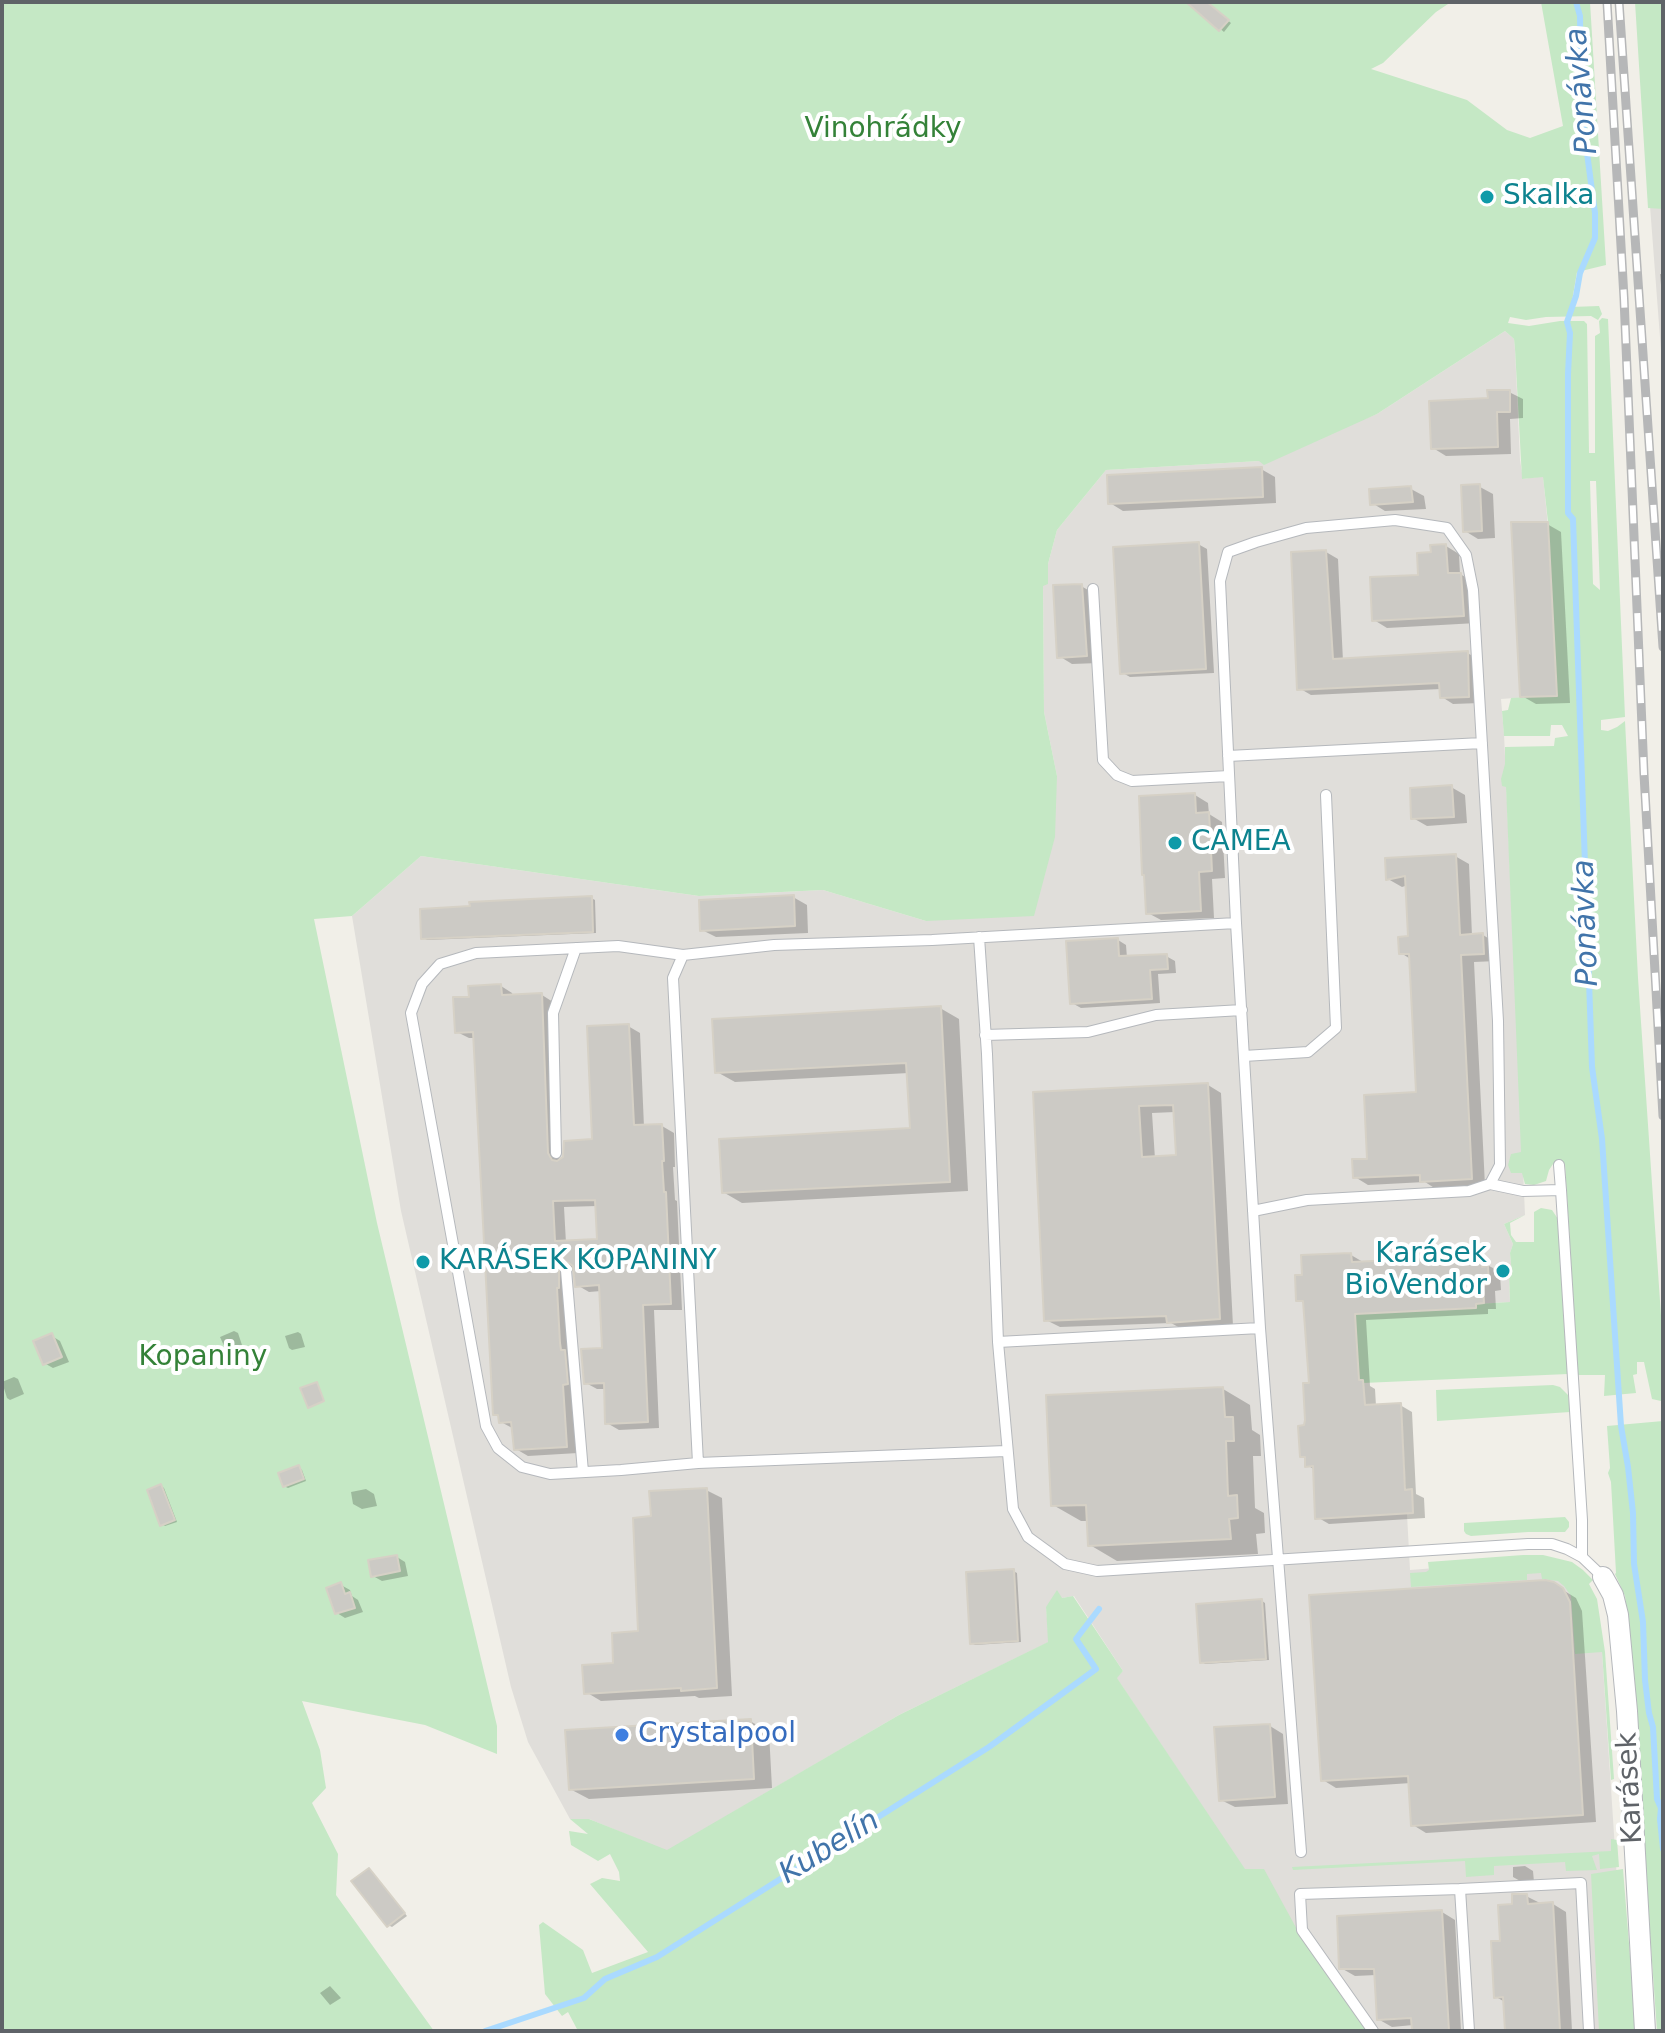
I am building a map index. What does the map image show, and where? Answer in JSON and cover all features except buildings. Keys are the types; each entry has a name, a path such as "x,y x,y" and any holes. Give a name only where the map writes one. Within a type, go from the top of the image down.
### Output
{"street":[{"name":"Karásek","path":"1603,1577 1613,1595 1618,1615 1627,1711 1645,2031"}],"lane":[{"path":"1301,1852 1260,1328 1236,923 1220,581 1228,552 1306,528 1395,520 1447,528 1466,555 1473,590 1498,1036 1500,1165 1490,1184"},
{"path":"1093,589 1103,760 1117,775 1132,781 1229,776"},
{"path":"1228,756 1482,743"},
{"path":"1244,1056 1308,1052 1336,1028 1326,795"},
{"path":"1006,1451 698,1463 550,1474 522,1467 498,1448 486,1426 411,1013 422,984 440,964 476,953 618,946 683,955 774,945 1236,923"},
{"name":"Karásek","path":"979,937 1006,1451 1013,1509 1028,1537 1065,1564 1097,1571 1552,1544 1582,1557 1603,1577"},
{"path":"556,1153 553,1013 576,948"},
{"path":"683,955 673,978 698,1463"},
{"path":"985,1035 1088,1032 1156,1015 1242,1010"},
{"path":"1559,1165 1582,1557"},
{"path":"1253,1211 1307,1200 1469,1191 1490,1184 1523,1191 1561,1190"},
{"path":"566,1270 583,1472"},
{"path":"998,1342 1260,1328"},
{"path":"1373,2031 1302,1930 1300,1894 1581,1883 1589,2031"},
{"path":"1460,1889 1469,2031"}],"shaded area":[{"path":"1650,206 1663,209 1663,377"},
{"path":"1505,331 1514,339 1523,479 1543,476 1555,695 1501,699 1525,1215 1504,1224 1513,1244 1510,1253 1510,1302 1477,1304 1476,1308 1359,1380 1363,1380 1365,1405 1401,1403 1410,1570 1524,1561 1565,1577 1602,1652 1627,2031 1352,2031 1116,1677 1123,1671 1074,1596 1062,1598 1046,1607 1049,1642 899,1715 667,1851 589,1819 570,1819 528,1742 511,1687 401,1211 352,916 421,856 699,896 823,890 926,921 1057,776 1044,712 1043,585 1048,583 1048,564 1057,530 1106,470 1259,461 1377,414"}],"green space":[{"path":"2,2 1451,2 1436,12 1383,63 1371,69 1467,100 1507,130 1530,138 1563,126 1541,2 1590,2 1606,265 1577,272 1571,307 1599,306 1602,314 1598,320 1591,316 1526,320 1510,317 1508,323 1529,326 1584,321 1587,324 1589,453 1595,453 1595,336 1600,333 1599,321 1608,319 1625,717 1601,720 1601,730 1608,731 1625,721 1638,978 1663,1345 1663,1399 1652,1399 1644,1362 1637,1362 1637,1374 1633,1375 1636,1393 1604,1396 1605,1375 1578,1375 1565,1164 1553,1164 1546,1181 1534,1185 1525,1184 1522,1173 1511,1173 1508,1165 1511,1154 1521,1152 1506,787 1502,786 1501,779 1505,747 1554,746 1555,738 1568,736 1562,725 1551,725 1550,736 1504,736 1502,711 1508,710 1511,698 1557,695 1543,477 1522,479 1514,339 1505,331 1377,414 1264,465 1259,461 1106,470 1057,530 1048,564 1048,584 1043,586 1044,712 1057,776 1055,837 1034,916 926,921 823,890 699,896 421,856 352,916 314,919 377,1223 497,1726 497,1754 425,1725 302,1701 320,1750 326,1788 312,1803 338,1854 336,1895 434,2031 2,2031","holes":["1590,481 1596,481 1600,590 1593,584"]},
{"path":"1635,2 1663,2 1663,209 1648,208"},
{"path":"1541,1208 1552,1210 1558,1219 1568,1374 1363,1383 1359,1380 1355,1314 1476,1308 1476,1304 1510,1302 1510,1253 1513,1244 1504,1224 1525,1215 1510,1223 1511,1235 1516,1242 1534,1242 1534,1212"},
{"path":"1553,1385 1568,1395 1570,1412 1437,1421 1436,1390"},
{"path":"1663,1421 1663,2031 1657,2031 1628,1627 1625,1596 1615,1574 1607,1426"},
{"path":"1565,1517 1569,1527 1565,1532 1471,1536 1464,1531 1464,1523"},
{"path":"1543,1555 1572,1562 1593,1580 1589,1584 1597,1599 1605,1652 1614,1779 1611,1780 1602,1652 1575,1654 1571,1596 1564,1586 1558,1581 1542,1579 1541,1573 1527,1574 1527,1580 1411,1587 1410,1573 1426,1572 1429,1570 1428,1562"},
{"path":"1057,1590 1062,1598 1073,1596 1123,1671 1117,1678 1245,1869 1264,1869 1299,1933 1368,2031 578,2031 568,2012 562,2016 545,1994 539,1925 543,1922 583,1950 592,1973 648,1952 590,1884 602,1878 620,1881 610,1854 598,1861 571,1845 569,1831 588,1834 570,1819 589,1819 667,1850 899,1715 1048,1642 1046,1607"},
{"path":"1611,1839 1617,1840 1619,1867 1600,1869 1599,1854 1592,1856 1597,1870 1566,1871 1565,1862 1494,1866 1494,1875 1466,1877 1465,1861 1293,1870 1292,1867 1611,1851"},
{"path":"1623,1869 1636,2031 1599,2031 1591,1874"}],"waterway":[{"name":"Ponávka","path":"1576,2 1580,16 1581,108 1595,213 1595,238 1580,273 1567,322 1570,333 1568,513 1573,519 1592,1067 1602,1139 1621,1426 1633,1513 1634,1564 1643,1622 1645,1680 1653,1727 1663,1849"},
{"name":"Kubelín","path":"485,2031 584,1998 605,1979 657,1957 989,1747 1096,1669 1076,1639 1099,1609"}],"railway":[{"path":"1607,2 1663,1116"},
{"path":"1619,2 1663,647"}],"place":[{"name":"Skalka","path":"1487,197"},
{"name":"CAMEA","path":"1175,843"},
{"name":"KARÁSEK KOPANINY","path":"423,1262"},
{"name":"Karásek BioVendor","path":"1503,1271"},
{"name":"Crystalpool","path":"622,1735"}],"park label":[{"name":"Vinohrádky","path":"883,130"},
{"name":"Kopaniny","path":"203,1358"}]}
